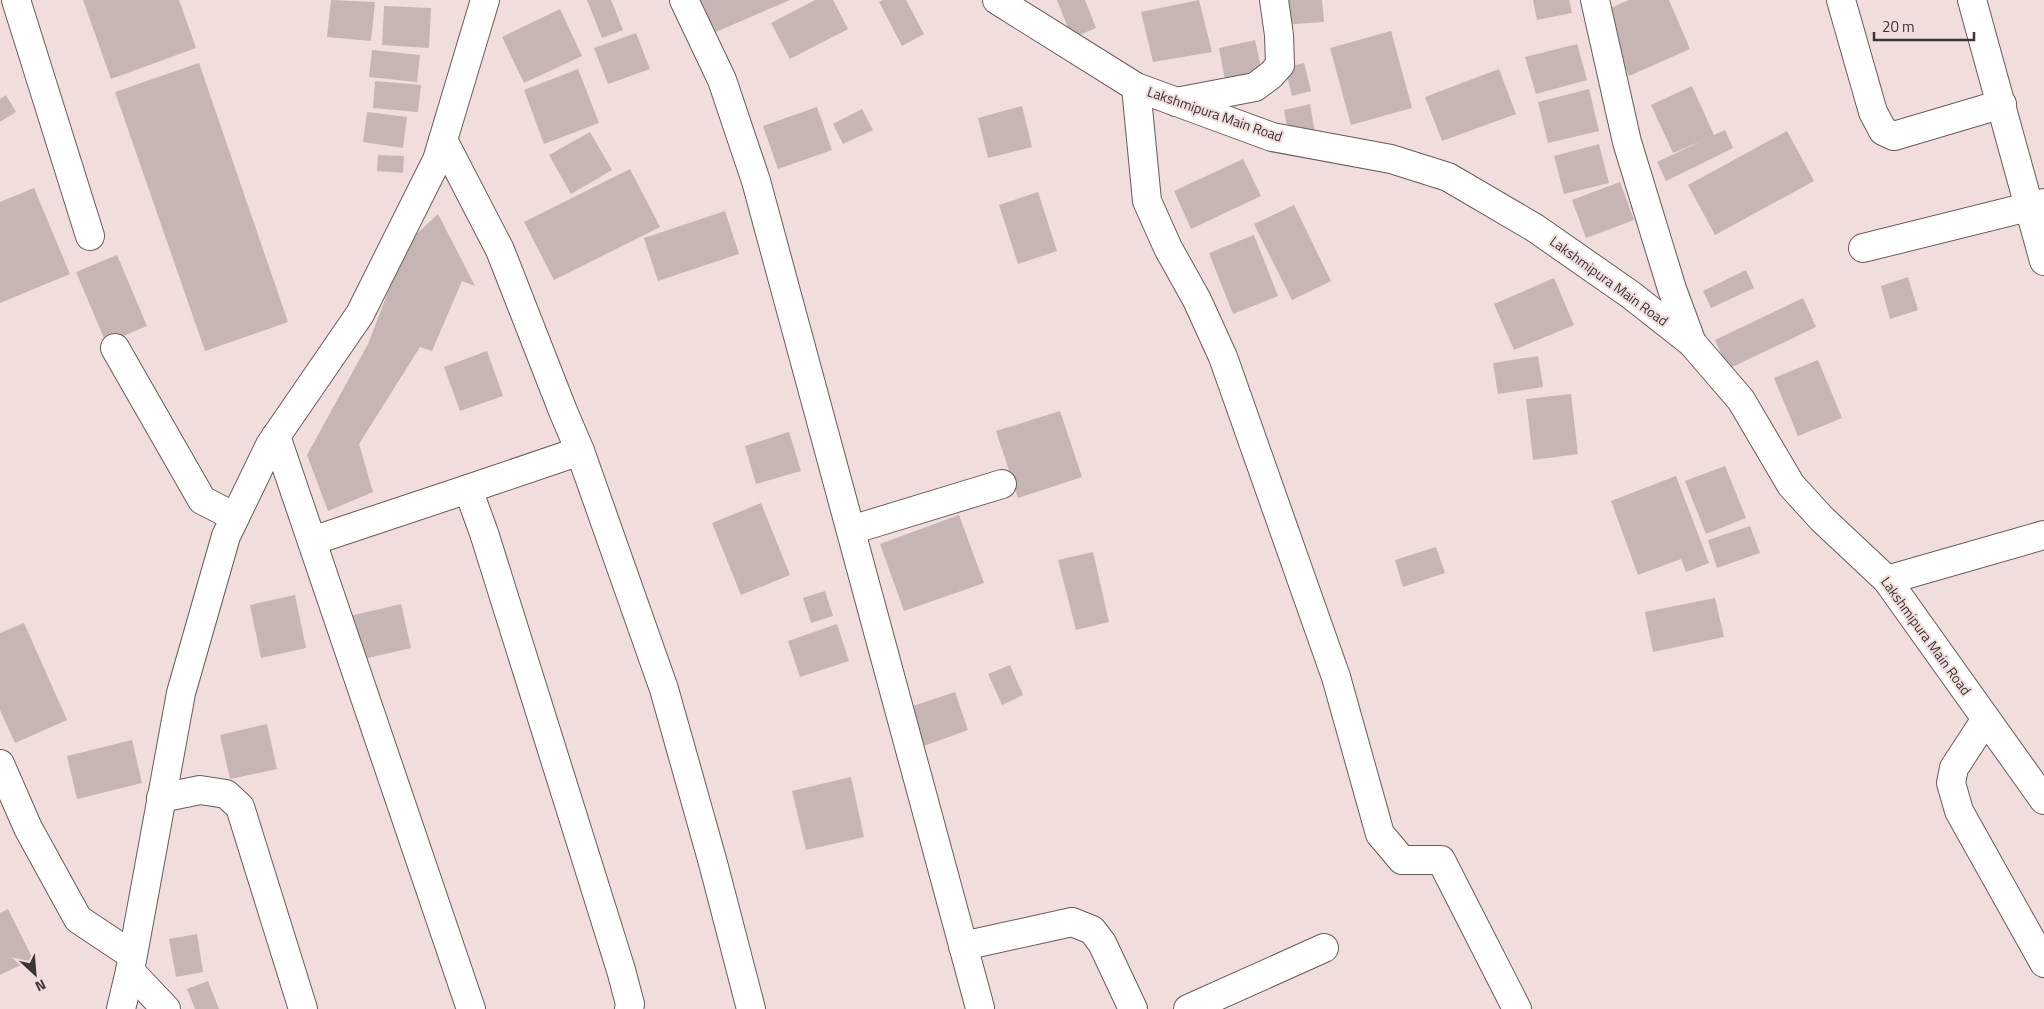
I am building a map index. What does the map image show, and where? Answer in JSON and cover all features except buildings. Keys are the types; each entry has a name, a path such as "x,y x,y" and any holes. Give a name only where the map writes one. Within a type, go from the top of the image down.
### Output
{"street":[{"path":"16,0 90,236"},
{"path":"121,1009 181,693 226,536 270,445 360,314 437,160 485,0"},
{"path":"684,0 722,80 756,180 980,1008"},
{"name":"Lakshmipura Main Road","path":"997,0 1136,87 1272,136 1391,159 1448,176 1535,228 1631,295 1692,343 1741,400 1791,485 1822,519 1887,580 2044,800"},
{"path":"1176,102 1255,87 1271,75 1280,65 1279,35 1274,0"},
{"path":"1595,0 1627,142 1672,289 1692,343"},
{"path":"1841,0 1873,112 1883,131 1894,136 2002,104"},
{"path":"1972,0 2002,104 2037,205 2044,261"},
{"path":"1136,87 1147,201 1168,248 1197,300 1223,357 1336,677 1380,834 1402,860 1441,860 1517,1009"},
{"path":"443,140 500,250 580,451 664,688 714,863 751,1009"},
{"path":"1862,248 2037,205"},
{"path":"115,348 202,500 235,517"},
{"path":"276,436 471,1009"},
{"path":"312,541 580,451"},
{"path":"851,530 1002,484"},
{"path":"468,489 484,533 621,970 630,1004 629,1009"},
{"path":"1887,580 2044,535"},
{"path":"1986,719 1954,768 1951,783 1959,811 2044,963"},
{"path":"0,764 28,828 78,919 131,963 166,1009"},
{"path":"161,798 200,790 226,794 240,806 303,1009"},
{"path":"963,946 1072,922 1092,930 1102,943 1133,1009"},
{"path":"1188,1009 1324,948"}]}
